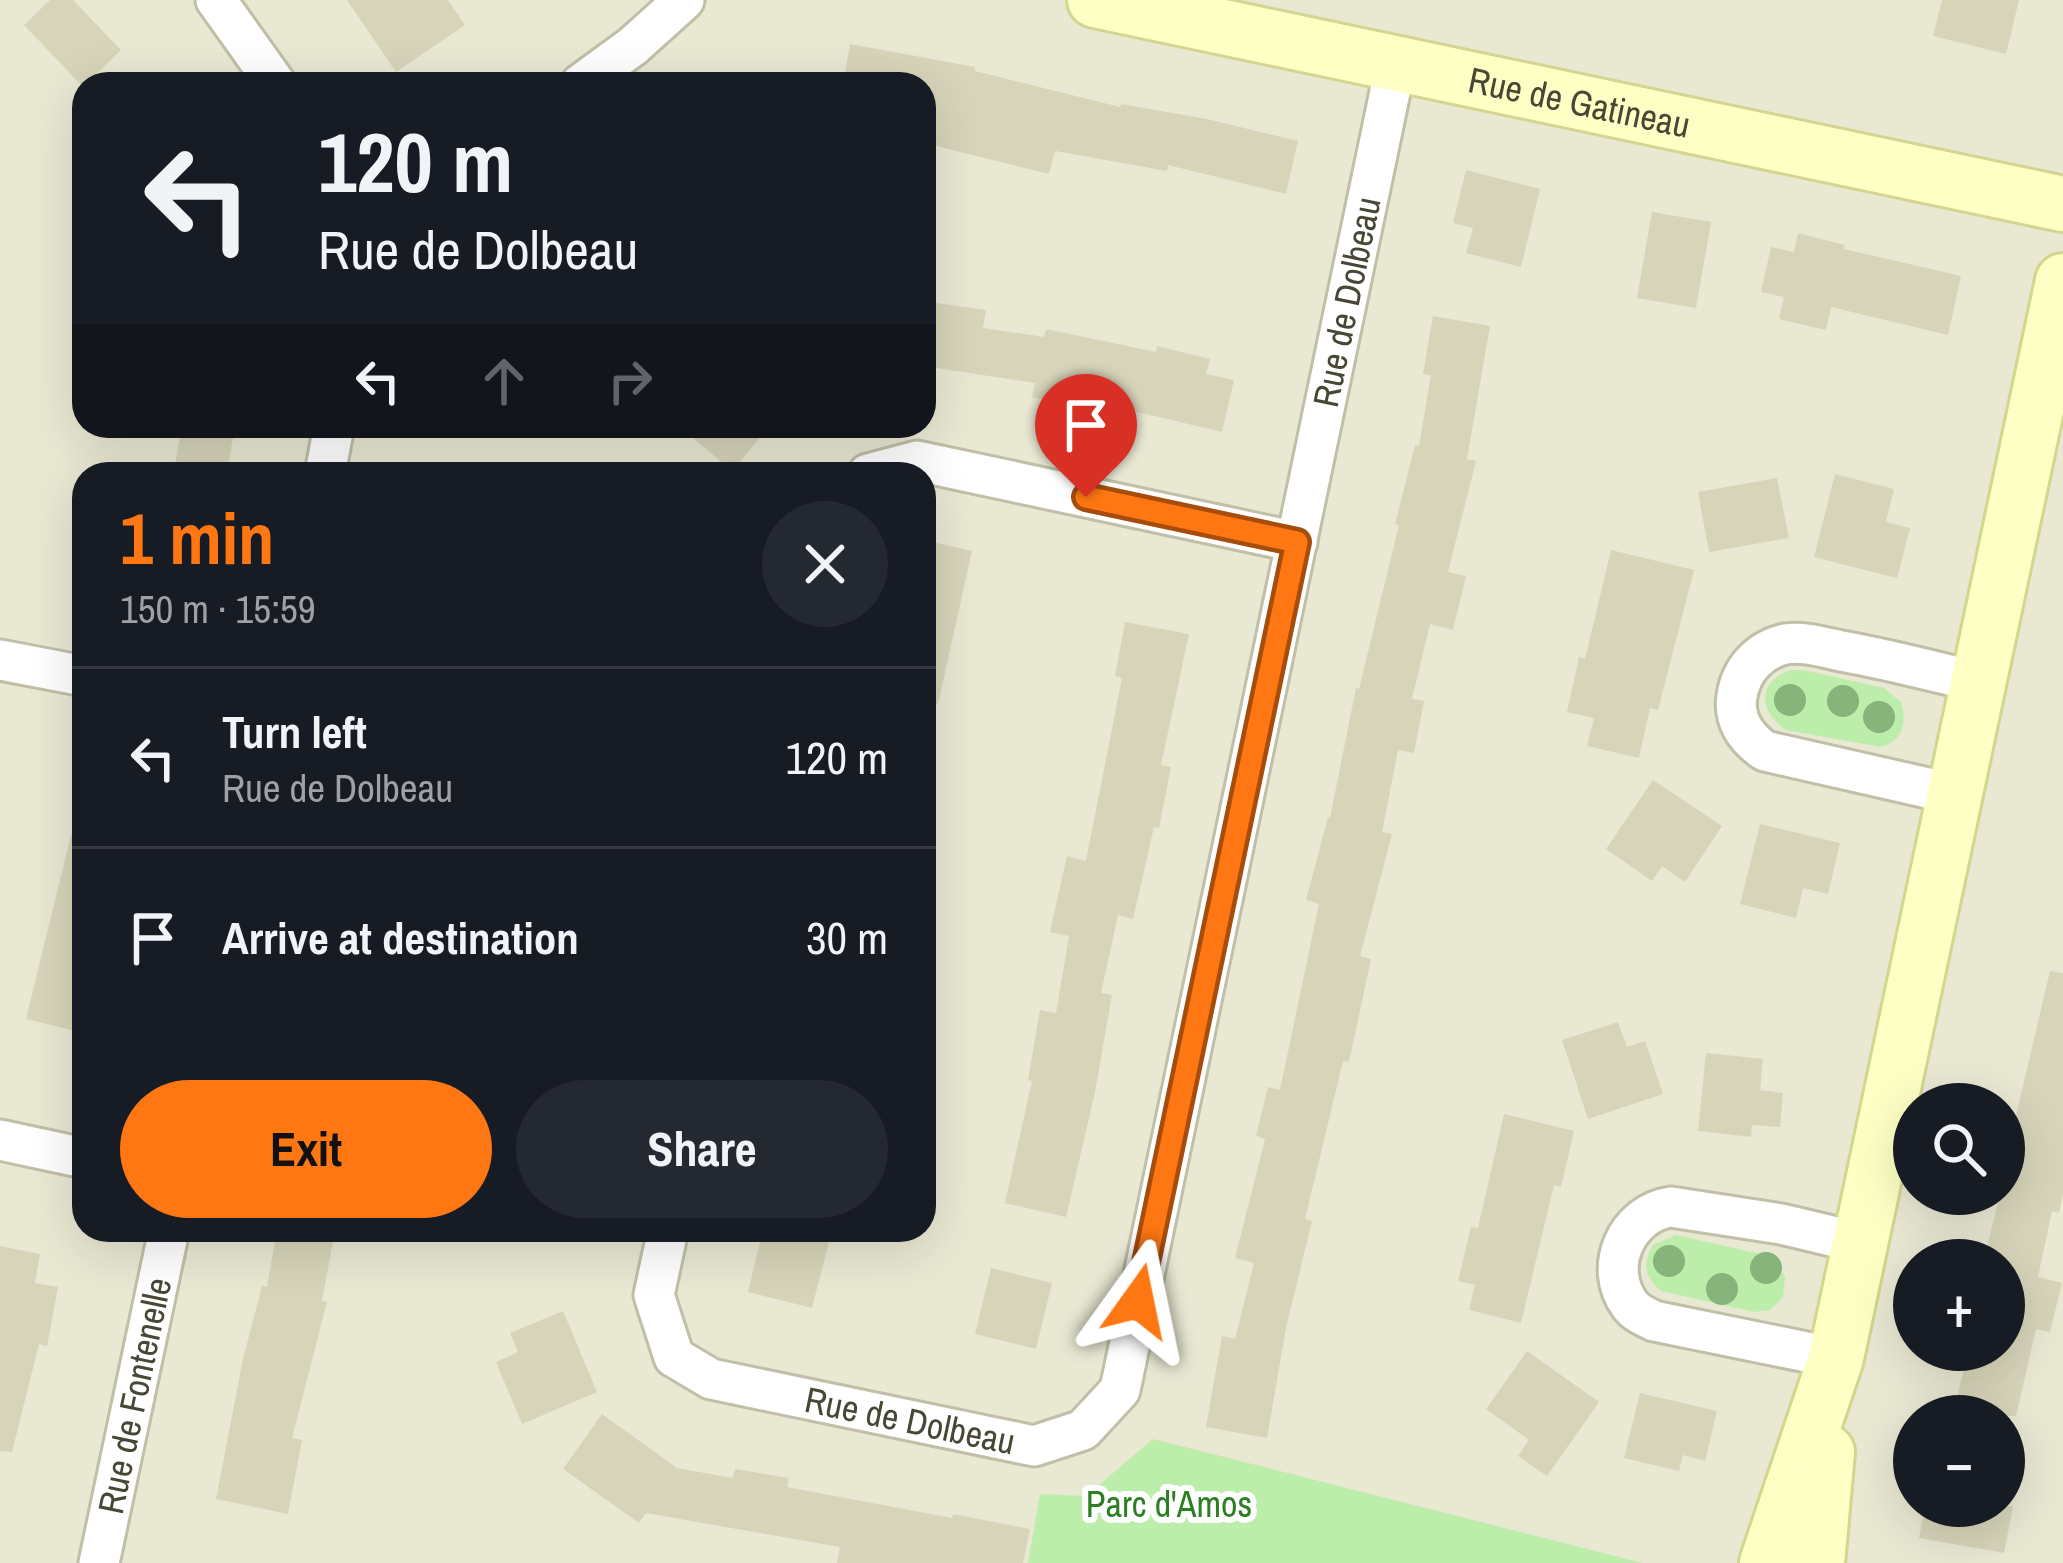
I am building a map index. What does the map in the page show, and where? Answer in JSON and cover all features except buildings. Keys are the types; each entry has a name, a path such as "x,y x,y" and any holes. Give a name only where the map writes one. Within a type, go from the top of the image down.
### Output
{"street":[{"path":"216,0 267,72"},
{"path":"597,72 684,0"},
{"name":"Rue de Gatineau","path":"1095,0 2063,204"},
{"name":"Rue de Dolbeau","path":"666,1242 655,1295 674,1357 711,1379 1034,1446 1083,1430 1120,1390 1396,63"},
{"path":"1767,1563 1836,1358 2063,280"},
{"path":"936,465 1297,542"},
{"path":"1954,794 1765,751 1744,732 1737,694 1755,658 1791,643 1978,682"},
{"path":"0,660 72,674"},
{"path":"0,1140 72,1155"},
{"path":"1836,1358 1654,1321 1628,1304 1619,1259 1638,1222 1658,1208 1671,1207 1781,1224 1861,1243"},
{"name":"Rue de Fontenelle","path":"99,1563 166,1242"},
{"path":"1817,1563 1836,1358"}],"shaded area":[{"path":"0,0 2063,0 2063,1563 0,1563"}],"green space":[{"path":"1791,670 1884,688 1901,702 1904,717 1899,735 1881,747 1786,730 1770,715 1765,698 1772,682"},
{"path":"1676,1235 1774,1257 1785,1277 1783,1297 1770,1310 1754,1312 1661,1291 1648,1275 1648,1257 1654,1244"},
{"name":"Parc d'Amos","path":"1153,1439 1643,1563 1028,1563 1040,1494 1086,1496"}],"route":[{"path":"1086,497 1297,542 1138,1301"}]}
